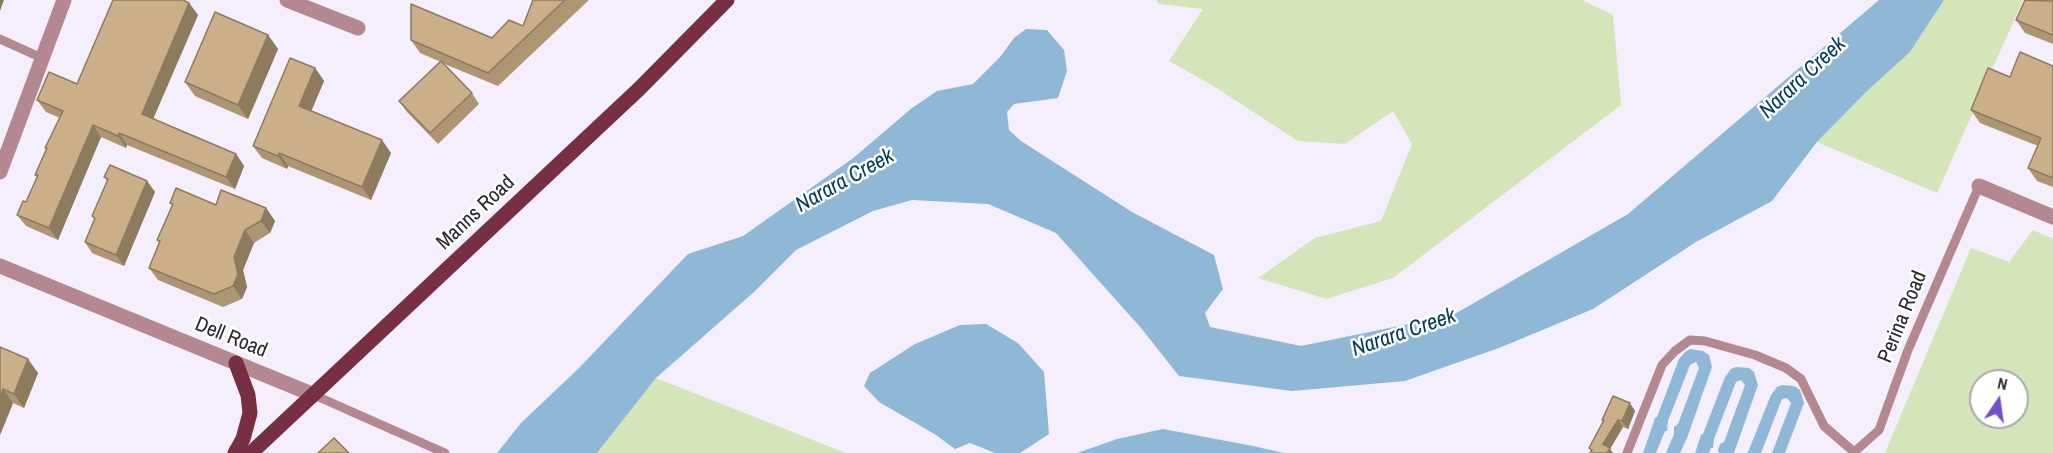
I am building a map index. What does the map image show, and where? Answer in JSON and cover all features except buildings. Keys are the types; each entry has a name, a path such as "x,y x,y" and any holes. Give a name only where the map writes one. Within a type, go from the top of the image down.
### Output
{"main road":[{"name":"Manns Road","path":"251,453 639,89 727,0"},
{"path":"235,453 243,439 250,413 248,395 236,363"}],"street":[{"path":"0,172 64,0"},
{"path":"287,0 358,28"},
{"path":"1979,186 2053,217"},
{"name":"Dell Road","path":"0,266 314,395"}],"lane":[{"path":"0,39 42,58"},
{"name":"Perina Road","path":"1853,452 1879,430 1908,350 1979,186"},
{"path":"1627,453 1662,365 1690,340 1705,341 1755,355 1801,378 1824,426 1853,452"},
{"name":"Dell Road","path":"314,395 445,453"}],"green space":[{"path":"1156,0 1582,0 1613,15 1621,105 1393,278 1326,299 1258,278 1315,238 1381,221 1412,144 1393,111 1345,144 1298,141 1215,87 1169,61 1203,9 1159,4"},
{"path":"1944,0 2023,0 1937,193 1817,142 1866,92 1910,52"},
{"path":"2033,230 2053,239 2053,453 1885,453 1971,248 2009,262"},
{"path":"656,378 846,453 597,453"}],"water":[{"name":"Narara Creek","path":"1879,0 1944,0 1910,52 1866,92 1817,142 1772,201 1696,242 1593,309 1499,348 1405,381 1292,391 1179,376 1141,328 1056,233 988,204 912,200 873,211 796,250 754,292 656,378 597,453 497,453 521,423 579,368 688,254 743,236 852,159 912,108 937,91 973,84 1000,57 1014,38 1026,29 1047,30 1064,50 1067,71 1058,98 1014,104 1007,112 1009,130 1021,141 1132,212 1214,255 1223,289 1205,313 1210,327 1301,346 1453,315 1628,214"},
{"path":"986,324 1018,343 1044,372 1049,434 1020,453 995,453 970,443 955,449 936,435 879,402 864,386 870,373 915,344 960,325"},
{"path":"1690,349 1703,351 1709,355 1712,367 1687,438 1680,453 1666,453 1674,434 1674,427 1678,424 1699,368 1696,362 1690,365 1668,421 1667,431 1656,453 1643,453 1679,359"},
{"path":"1749,368 1754,372 1758,385 1734,453 1719,453 1718,450 1720,444 1724,442 1745,385 1741,380 1736,382 1714,439 1713,448 1709,453 1695,453 1725,377 1731,369"},
{"path":"1794,386 1800,390 1804,403 1785,453 1772,453 1791,403 1787,398 1782,399 1761,453 1746,453 1771,395 1777,387"},
{"path":"1163,429 1284,453 1077,453 1117,439"}]}
